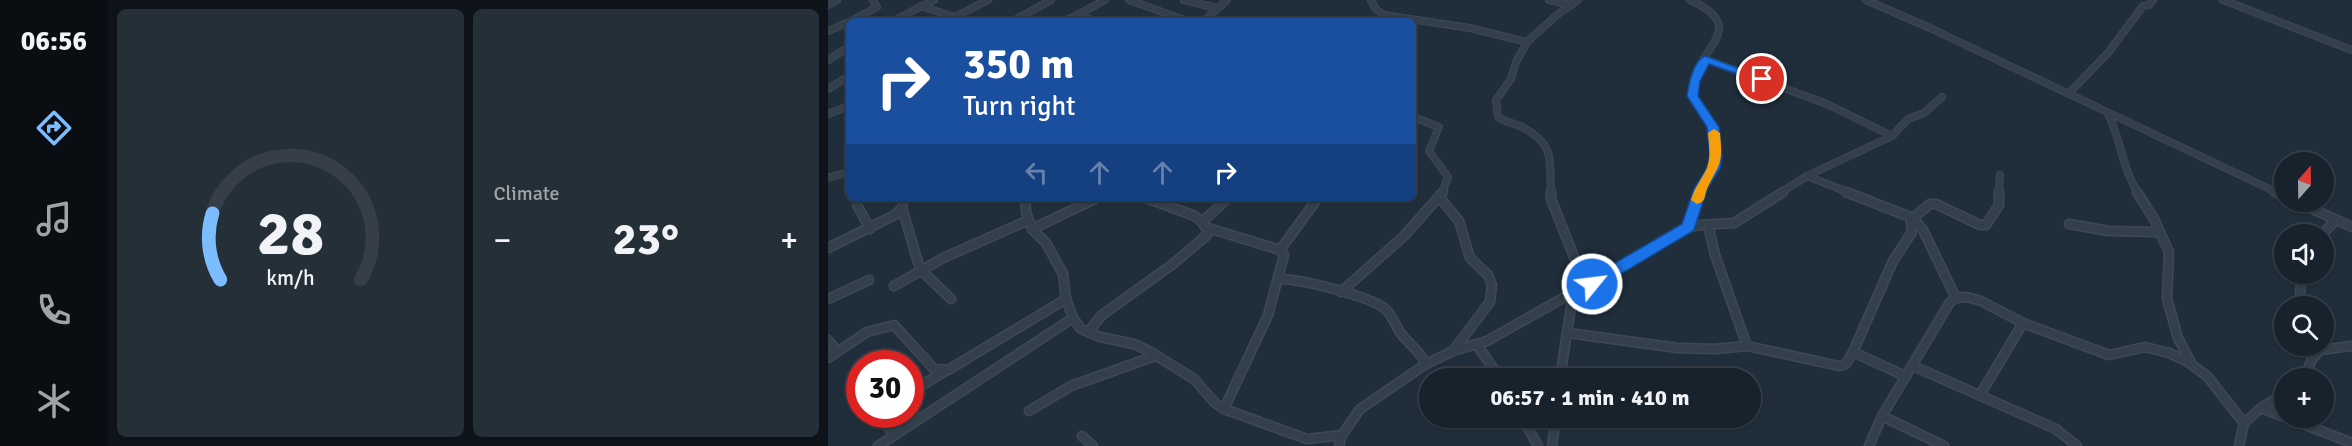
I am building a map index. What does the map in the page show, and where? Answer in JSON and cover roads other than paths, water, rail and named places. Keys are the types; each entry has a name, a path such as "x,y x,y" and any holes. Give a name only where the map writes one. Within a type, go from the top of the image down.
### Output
{"street":[{"path":"828,5 837,0"},
{"path":"857,18 877,7 873,0"},
{"path":"899,18 934,0"},
{"path":"961,18 988,0"},
{"path":"1018,18 1051,0"},
{"path":"1070,18 1105,0"},
{"path":"1129,0 1179,18"},
{"path":"1184,0 1217,8"},
{"path":"1207,18 1227,0"},
{"path":"1371,0 1375,8 1383,15 1403,18"},
{"path":"1549,0 1571,5"},
{"path":"1562,368 1573,294 1579,279 1576,262 1551,199 1549,150 1539,138 1522,126 1505,122 1498,117 1496,110 1498,95 1511,79 1527,42 1578,0"},
{"path":"1688,227 1701,189 1713,168 1716,156 1713,127 1692,96 1695,81 1717,37 1719,21 1710,8 1690,0"},
{"path":"1866,0 1930,27 2274,191"},
{"path":"2068,94 2108,54 2143,6 2149,5 2153,0"},
{"path":"2223,0 2352,50"},
{"path":"921,6 956,18"},
{"path":"1079,14 1088,18"},
{"path":"1416,20 1470,28 1527,42"},
{"path":"828,31 846,24"},
{"path":"829,58 846,49"},
{"path":"1705,59 1827,104 1892,136"},
{"path":"828,88 846,78"},
{"path":"1339,446 1342,435 1360,409 1426,364 1454,351 1476,345 1573,294 1688,227 1734,223 1808,176 1892,136 1908,119 1924,113 1942,97"},
{"path":"828,114 846,107"},
{"path":"2108,114 2116,130 2120,152 2132,184 2154,219 2169,252 2167,299 2178,338 2192,363"},
{"path":"1341,292 1417,224 1447,187 1448,176 1429,151 1439,127 1416,118"},
{"path":"828,178 846,173"},
{"path":"1911,217 1930,204 1936,204 1980,225 1986,225 1999,205 2000,175"},
{"path":"1808,176 1911,217 1923,230 1956,298"},
{"path":"1440,198 1459,220 1470,258 1488,275 1492,285 1490,302 1454,351"},
{"path":"903,201 902,208 920,270 951,300"},
{"path":"1025,201 1031,224 1046,243 1063,274 1066,299 1073,318 1081,329 1134,344 1194,379 1215,403 1224,409 1307,439 1342,435"},
{"path":"894,286 962,248 1089,201"},
{"path":"1154,201 1195,216 1210,229 1280,250 1284,255 1280,279 1264,326 1224,409"},
{"path":"1202,222 1225,201"},
{"path":"1280,250 1316,201"},
{"path":"857,205 870,229"},
{"path":"828,248 870,229 895,215 902,208"},
{"path":"2319,212 2352,227"},
{"path":"1568,333 1678,348 1715,349 1747,346 1839,366 1846,364 1893,261 1912,232 1911,217"},
{"path":"2332,224 2336,220"},
{"path":"2069,224 2109,231 2158,232"},
{"path":"1708,225 1715,255 1747,346"},
{"path":"1088,332 1102,315 1173,264 1207,235 1210,229"},
{"path":"1280,279 1289,279 1341,292 1386,309 1399,332 1422,354 1426,364"},
{"path":"828,299 869,280"},
{"path":"1869,446 1882,416 1950,302 1956,298 1967,297 1981,301 2023,323 2109,355 2147,347 2164,351 2192,363 2216,383 2244,423"},
{"path":"924,384 1066,299"},
{"path":"878,446 1073,318"},
{"path":"1980,395 2023,323"},
{"path":"828,358 884,325 894,325 934,369 948,370"},
{"path":"828,340 837,351"},
{"path":"1476,345 1493,368"},
{"path":"2334,347 2352,346"},
{"path":"1853,352 1905,376"},
{"path":"1029,411 1071,386 1155,356"},
{"path":"1913,366 2056,429 2077,446"},
{"path":"2240,446 2244,423 2274,400"},
{"path":"2261,408 2352,444"},
{"path":"1882,416 1944,446"},
{"path":"888,428 894,435"},
{"path":"1528,428 1538,446"},
{"path":"1551,446 1554,428"},
{"path":"1082,436 1093,446"}]}
